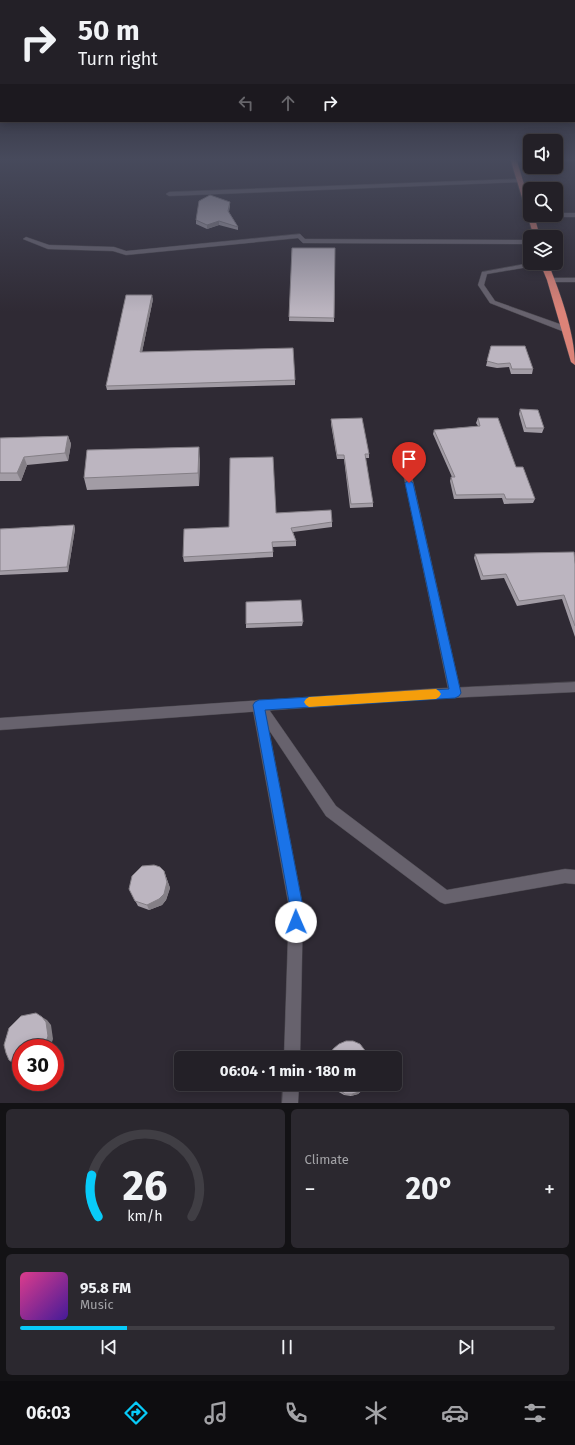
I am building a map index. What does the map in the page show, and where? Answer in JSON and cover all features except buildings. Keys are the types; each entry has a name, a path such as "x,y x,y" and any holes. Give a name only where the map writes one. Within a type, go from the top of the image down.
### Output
{"highway":[{"path":"547,270 575,362"}],"street":[{"path":"563,215 575,215"},
{"path":"26,239 48,248 114,249 126,253 300,236 303,241 523,242"},
{"path":"523,266 484,273 481,285 492,302 565,329"},
{"path":"551,280 575,280"},
{"path":"406,468 455,693"},
{"path":"0,724 259,705 455,693 575,688"},
{"path":"259,705 330,811 444,897 565,876 575,876"},
{"path":"259,705 296,907 292,1051"},
{"path":"290,1103 291,1091"}],"slow traffic":[{"path":"309,702 436,694"}],"route":[{"path":"296,922 296,907 259,705 455,693 409,483"}]}
